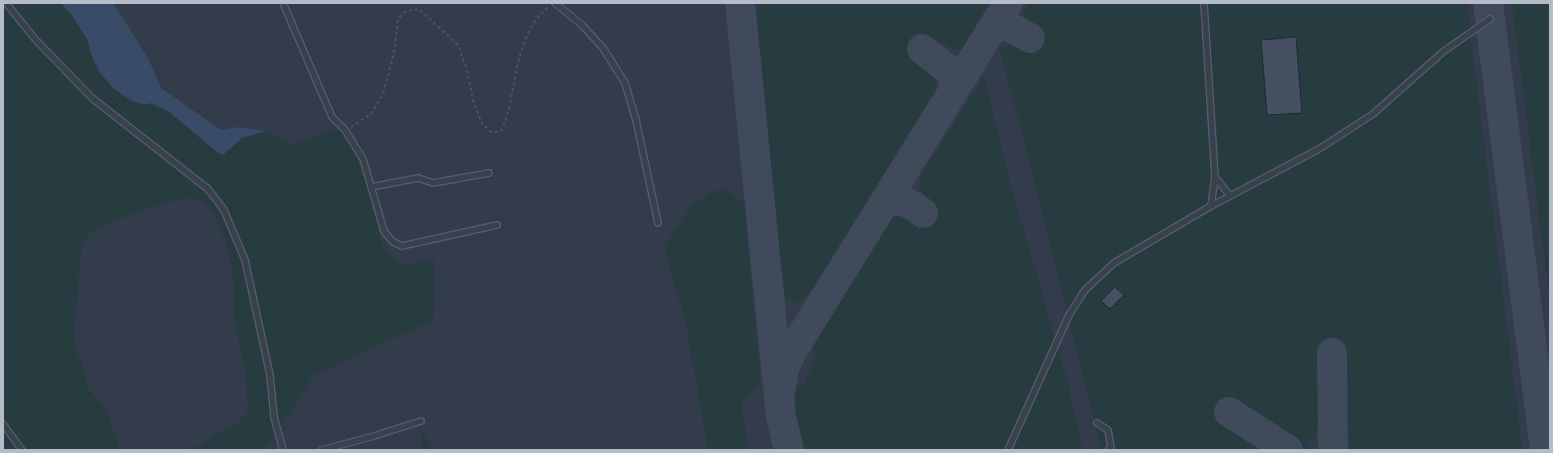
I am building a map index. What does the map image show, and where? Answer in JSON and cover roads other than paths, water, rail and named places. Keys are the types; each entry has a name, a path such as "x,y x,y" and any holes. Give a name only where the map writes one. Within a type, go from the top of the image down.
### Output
{"lane":[{"path":"6,3 35,39 92,98 208,189 224,210 236,235 249,273 270,375 274,417 283,450"},
{"path":"283,3 332,117 345,130 363,159 384,231 393,242 402,246 497,225"},
{"path":"555,3 582,25 603,48 625,83 636,120 658,223"},
{"path":"1204,3 1215,177 1211,206"},
{"path":"1008,450 1069,316 1085,290 1114,263 1211,206 1319,149 1373,114 1444,51 1490,19"},
{"path":"372,187 418,178 433,183 489,173"},
{"path":"1215,177 1230,196"},
{"path":"322,450 421,421"},
{"path":"1097,423 1108,430 1111,447 1108,450"},
{"path":"3,424 22,450"}],"water":[{"path":"61,3 113,3 148,58 161,88 221,130 238,127 266,131 242,138 223,155 217,152 168,111 150,103 144,105 132,101 114,89 100,73 90,52 88,41 72,15"}]}
